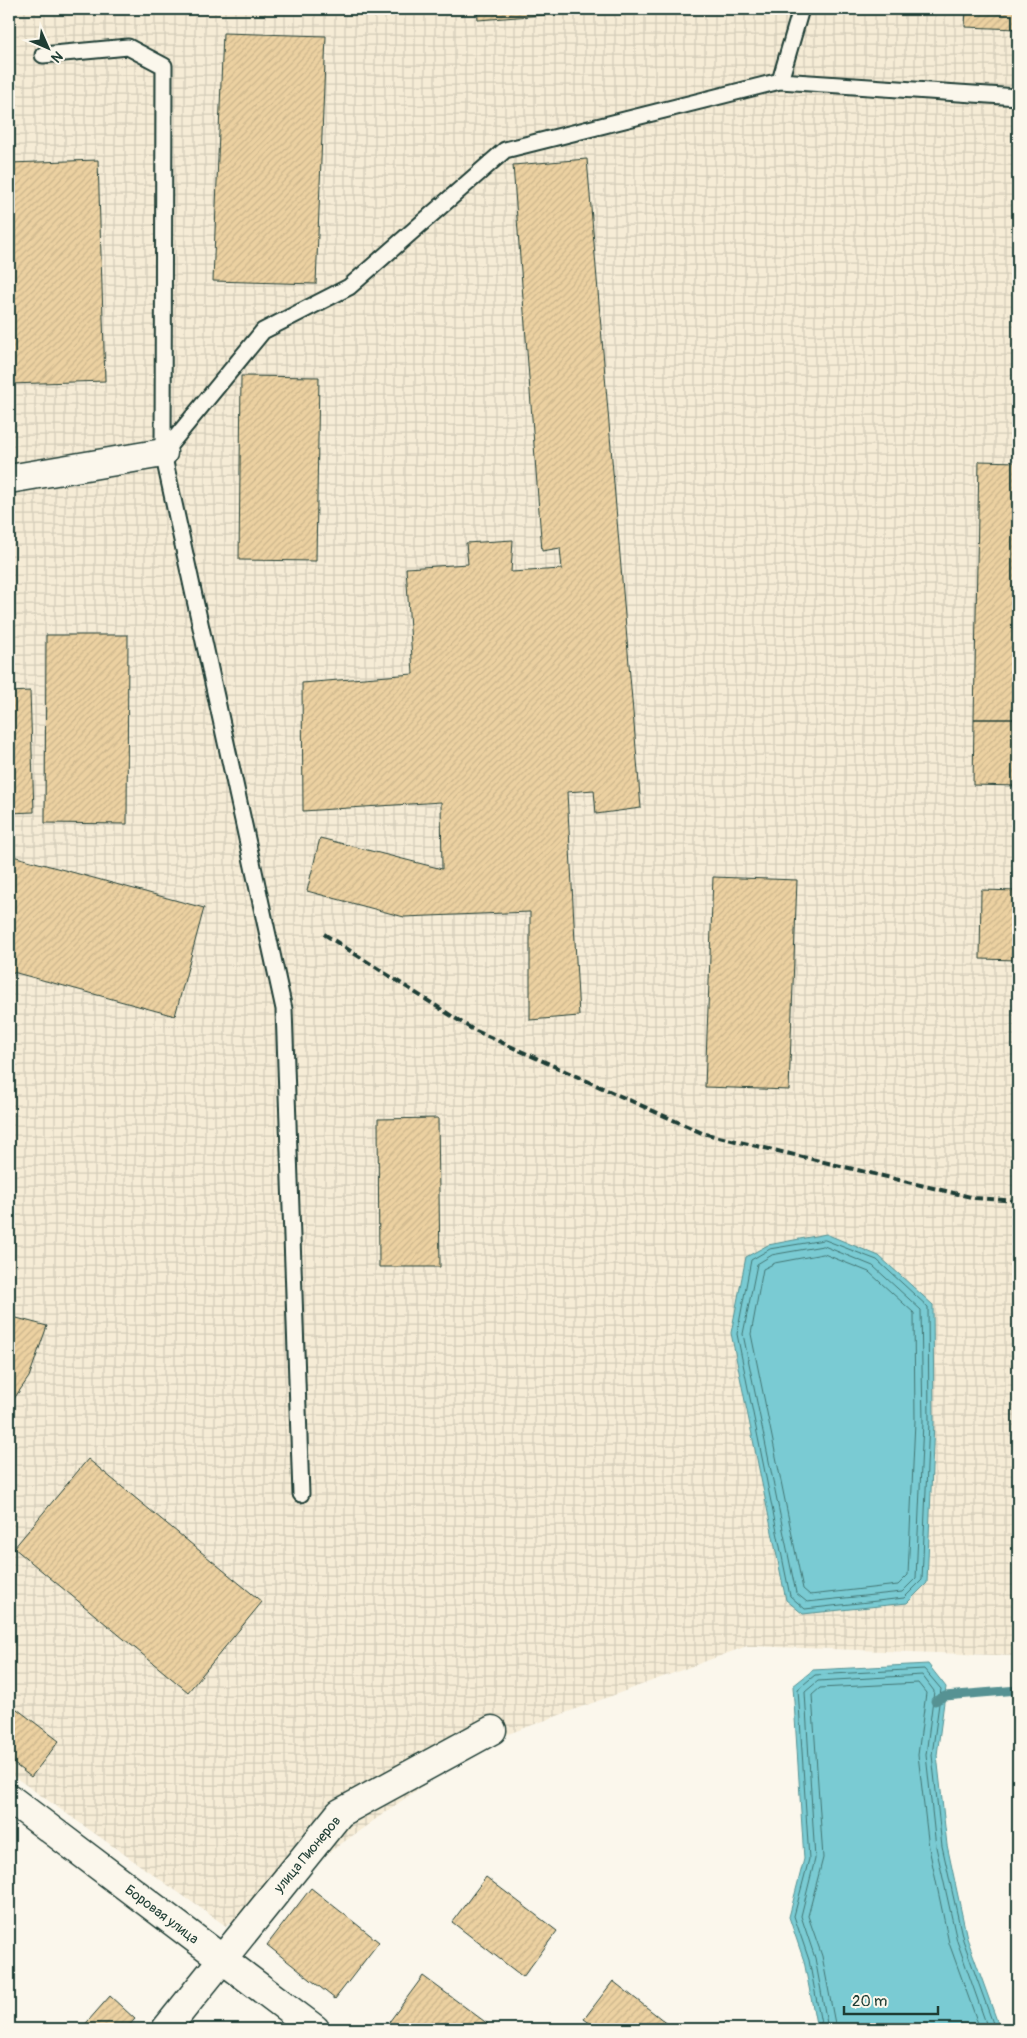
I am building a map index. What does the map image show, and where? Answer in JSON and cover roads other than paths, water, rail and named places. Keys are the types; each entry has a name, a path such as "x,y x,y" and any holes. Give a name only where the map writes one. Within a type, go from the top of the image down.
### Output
{"street":[{"path":"9,479 164,453"},
{"name":"улица Пионеров","path":"166,2029 340,1813 492,1730"},
{"name":"Боровая улица","path":"9,1798 315,2029"}],"lane":[{"path":"780,80 800,9"},
{"path":"43,55 128,47 164,66 164,453 284,1009 301,1494"},
{"path":"164,453 263,331 349,287 505,150 780,80 1018,97"}],"water":[{"path":"826,1234 879,1256 933,1305 934,1422 927,1583 907,1603 803,1614 786,1600 731,1333 746,1257 768,1245"},
{"path":"928,1664 946,1687 937,1755 947,1845 967,1938 1000,2029 817,2029 804,1961 789,1917 804,1859 793,1686 813,1670"}],"waterway":[{"path":"935,1701 945,1696 1018,1690"}],"railway":[{"path":"324,934 472,1029 702,1133 975,1198 1018,1201"}]}
